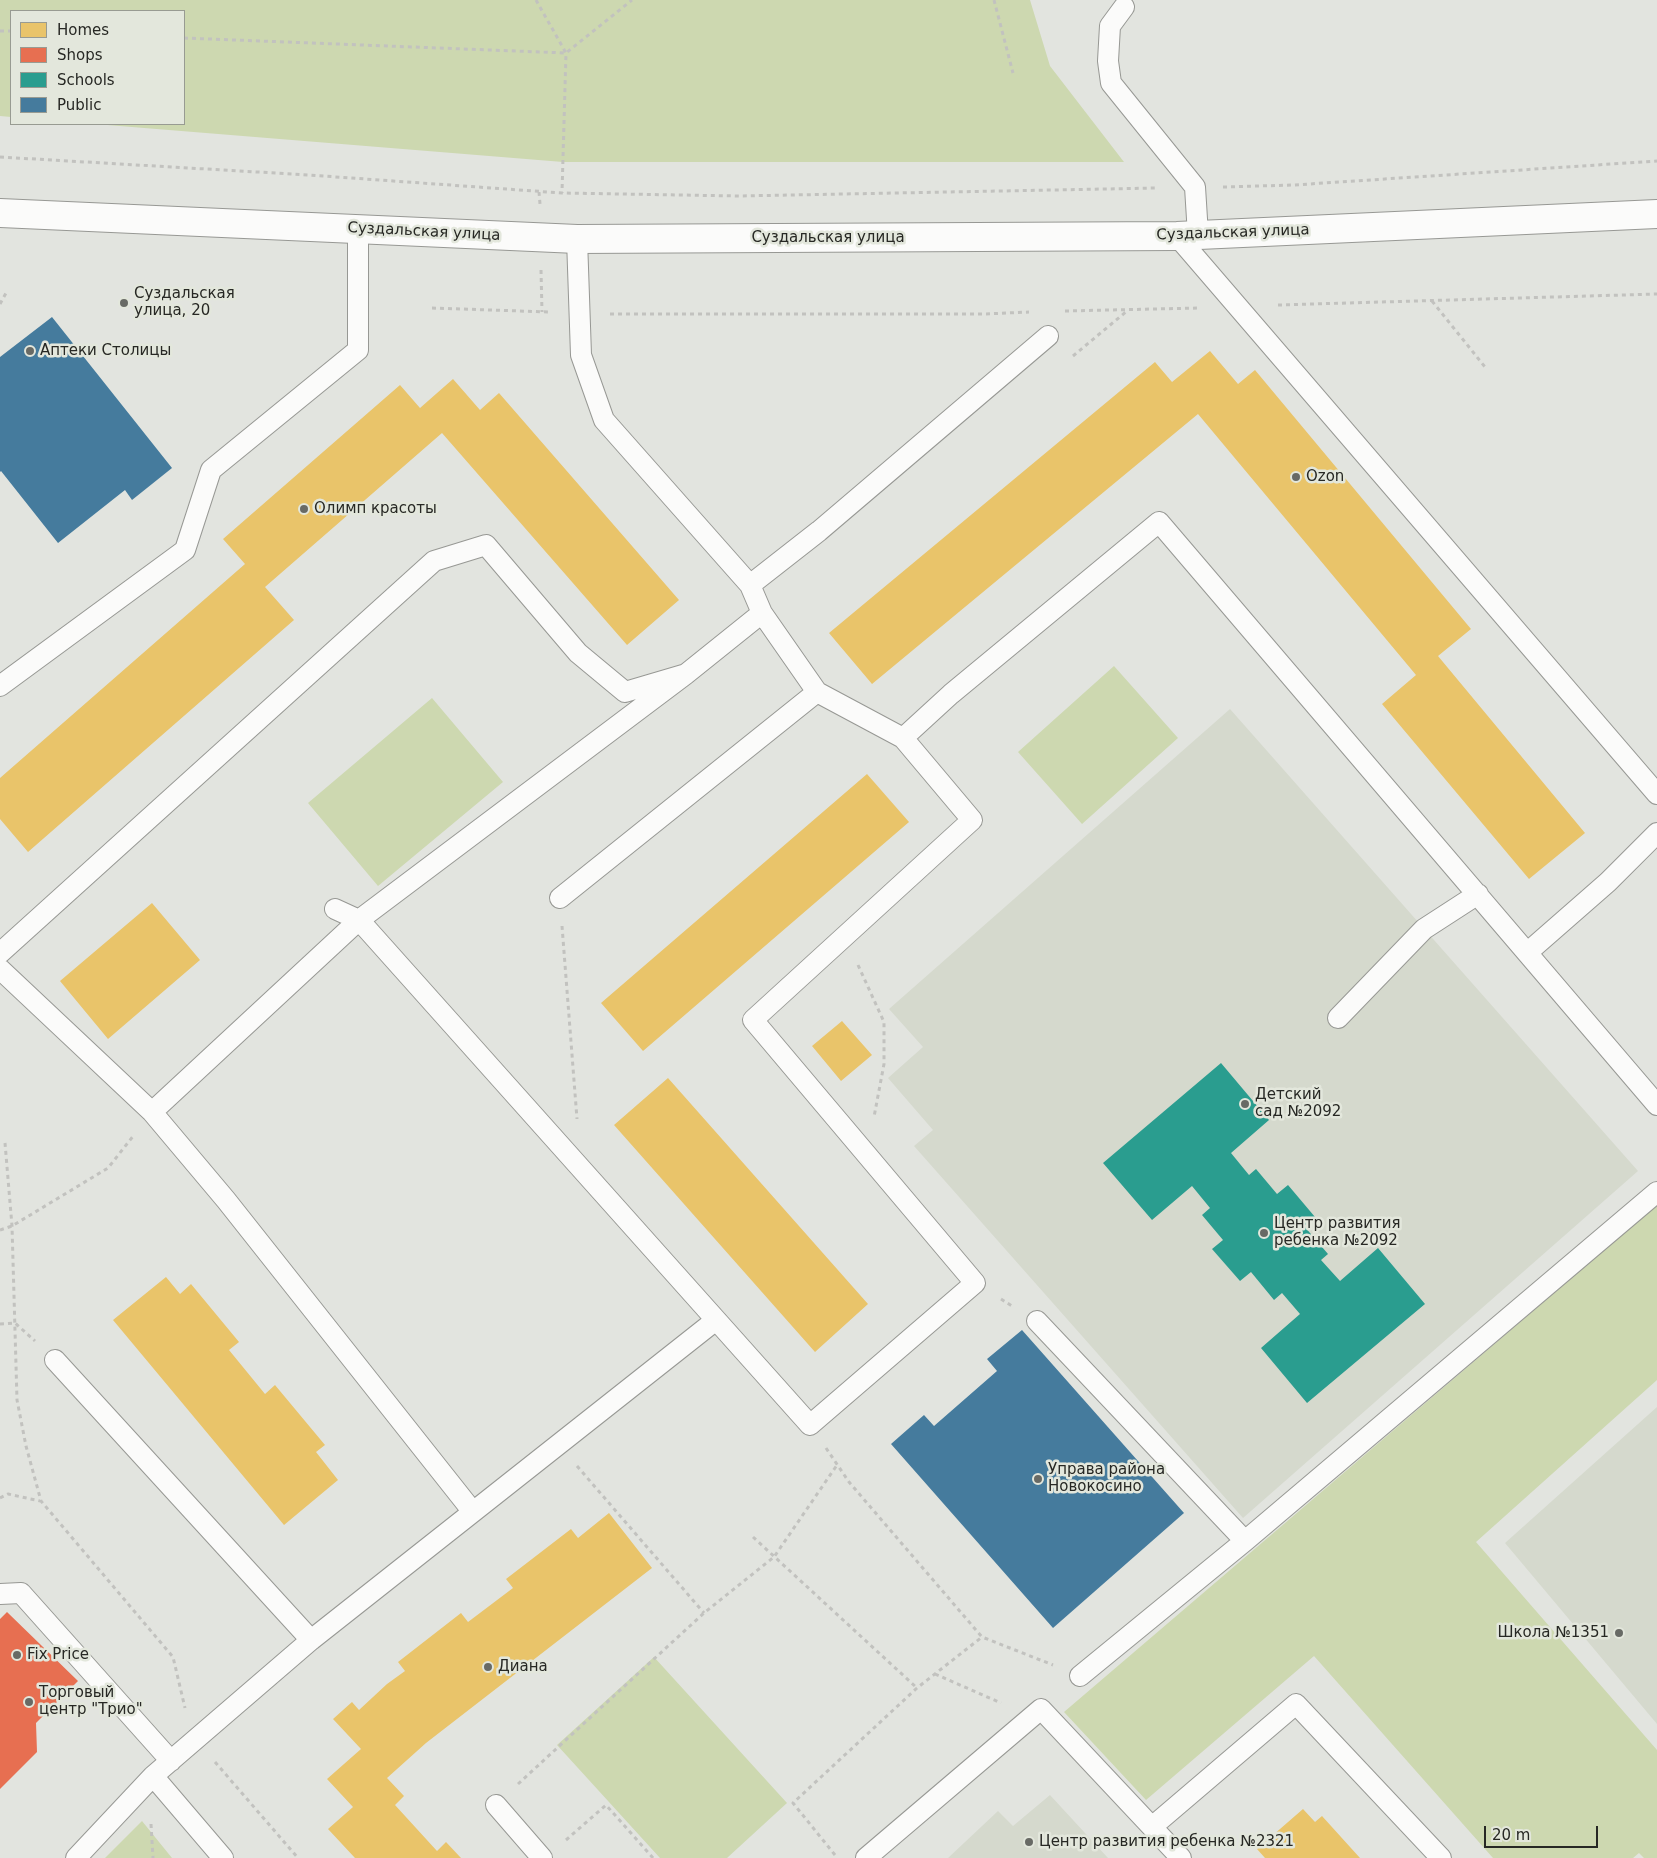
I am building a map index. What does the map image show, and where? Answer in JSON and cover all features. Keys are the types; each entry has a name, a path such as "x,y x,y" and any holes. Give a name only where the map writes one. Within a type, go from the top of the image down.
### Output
{"street":[{"name":"Суздальская улица","path":"0,213 577,239 1188,235 1657,214"}],"lane":[{"path":"1124,6 1110,26 1108,61 1111,83 1194,187 1188,235 1657,794"},
{"path":"0,686 185,550 212,470 358,350 358,229"},
{"path":"335,909 359,920 810,1425 975,1283 753,1020 972,820 903,738 817,692 762,613 750,585 604,420 581,355 577,239"},
{"path":"750,585 819,531 1048,336"},
{"path":"903,738 951,694 1160,522 1657,1104"},
{"path":"0,953 434,561 486,545 578,653 624,692 686,674"},
{"path":"152,1112 359,920 686,674 762,613"},
{"path":"560,898 817,692"},
{"path":"1528,952 1608,882 1657,833"},
{"path":"1338,1018 1424,929 1478,894"},
{"path":"0,970 152,1112 226,1200 473,1512"},
{"path":"1080,1676 1245,1541 1657,1192"},
{"path":"76,1858 153,1776 311,1640 716,1320"},
{"path":"1037,1321 1245,1541"},
{"path":"55,1360 311,1640"},
{"path":"0,1594 20,1593 171,1760"},
{"path":"1153,1826 1296,1704 1441,1858"},
{"path":"866,1858 1041,1709 1182,1858"},
{"path":"153,1776 223,1858"},
{"path":"496,1805 542,1858"}],"path":[{"path":"536,0 566,54 562,193"},
{"path":"185,38 566,54 632,0"},
{"path":"994,0 1013,73"},
{"path":"0,157 309,174 562,193 739,196 1294,185 1657,161"},
{"path":"0,304 6,293"},
{"path":"1432,301 1485,367"},
{"path":"560,898 581,1169"},
{"path":"845,936 884,1022 884,1064 866,1154"},
{"path":"0,1230 12,1226 108,1168 152,1112"},
{"path":"5,1142 12,1226 17,1400 26,1446 41,1501 173,1657 195,1740 298,1858"},
{"path":"975,1283 1037,1321"},
{"path":"0,1324 15,1322"},
{"path":"810,1425 850,1482 982,1637 1080,1676"},
{"path":"559,1445 704,1614"},
{"path":"496,1805 704,1614 774,1557 837,1465"},
{"path":"0,1498 8,1494 41,1501"},
{"path":"753,1537 917,1688"},
{"path":"838,1858 793,1803 917,1688 982,1637"},
{"path":"934,1674 1032,1716"},
{"path":"559,1846 606,1805 654,1858"}],"shaded area":[{"name":"Детский сад №2092","path":"1230,709 1638,1171 1243,1518 914,1146 933,1130 888,1078 923,1047 889,1009"},
{"name":"Школа №1351","path":"1657,1407 1657,1724 1505,1543"},
{"name":"Центр развития ребенка №2321","path":"1050,1795 1108,1858 948,1858 998,1811 1013,1826"}],"green space":[{"path":"0,0 1030,0 1050,66 1124,162 563,162 107,125 185,125 185,10 10,10 10,117 0,116"},
{"path":"1114,666 1178,738 1082,824 1018,752"},
{"path":"432,698 503,782 378,886 308,803"},
{"path":"1657,1205 1657,1380 1476,1542 1657,1750 1657,1858 1644,1858 1639,1853 1633,1858 1493,1858 1314,1656 1146,1800 1064,1712"},
{"path":"654,1657 787,1803 727,1858 660,1858 557,1745"},
{"path":"142,1821 172,1858 105,1858"}],"building: Homes":[{"path":"1210,351 1238,384 1255,370 1471,629 1438,656 1585,833 1529,879 1382,704 1416,675 1198,414 872,684 829,633 1155,362 1172,382"},
{"path":"453,379 480,410 499,393 679,600 627,645 442,433 265,587 294,620 28,852 0,819 0,778 245,564 223,539 400,385 420,408"},
{"path":"867,774 909,822 643,1051 601,1003"},
{"path":"152,903 200,960 108,1039 60,981"},
{"path":"842,1021 872,1055 841,1081 812,1046"},
{"path":"668,1078 868,1304 815,1352 614,1125"},
{"path":"166,1277 180,1294 191,1284 239,1342 229,1350 265,1394 275,1385 325,1445 316,1452 338,1480 284,1525 113,1320"},
{"path":"609,1513 652,1568 426,1743 387,1778 404,1796 395,1805 437,1851 446,1842 461,1858 355,1858 328,1829 353,1807 327,1779 361,1749 333,1719 352,1702 359,1710 387,1684 405,1671 398,1662 461,1613 468,1622 513,1588 506,1579 571,1529 578,1538"},
{"path":"1303,1809 1315,1822 1322,1816 1360,1858 1265,1858 1257,1849"}],"building: Shops":[{"name":"Торговый центр \"Трио\"","path":"7,1612 78,1681 36,1723 37,1752 0,1789 0,1619"}],"building: Schools":[{"name":"Центр развития ребенка №2092","path":"1221,1063 1269,1120 1231,1153 1249,1175 1256,1169 1277,1194 1288,1185 1315,1217 1304,1226 1328,1254 1321,1260 1340,1281 1378,1248 1425,1304 1307,1403 1261,1348 1300,1314 1282,1293 1274,1300 1251,1272 1240,1281 1212,1249 1223,1240 1202,1215 1210,1208 1192,1186 1152,1220 1103,1163"}],"building: Public":[{"path":"52,317 172,468 132,500 125,490 58,543 0,472 0,357"},
{"name":"Управа района Новокосино","path":"1022,1330 1184,1513 1053,1628 891,1444 924,1415 934,1426 997,1371 987,1359"}],"place":[{"name":"Суздальская улица, 20","path":"124,303"},
{"name":"Аптеки Столицы","path":"30,351"},
{"name":"Ozon","path":"1296,477"},
{"name":"Олимп красоты","path":"304,509"},
{"name":"Детский сад №2092","path":"1245,1104"},
{"name":"Центр развития ребенка №2092","path":"1264,1233"},
{"name":"Управа района Новокосино","path":"1038,1479"},
{"name":"Школа №1351","path":"1619,1633"},
{"name":"Fix Price","path":"17,1655"},
{"name":"Диана","path":"488,1667"},
{"name":"Торговый центр \"Трио\"","path":"29,1702"},
{"name":"Центр развития ребенка №2321","path":"1029,1842"}]}
